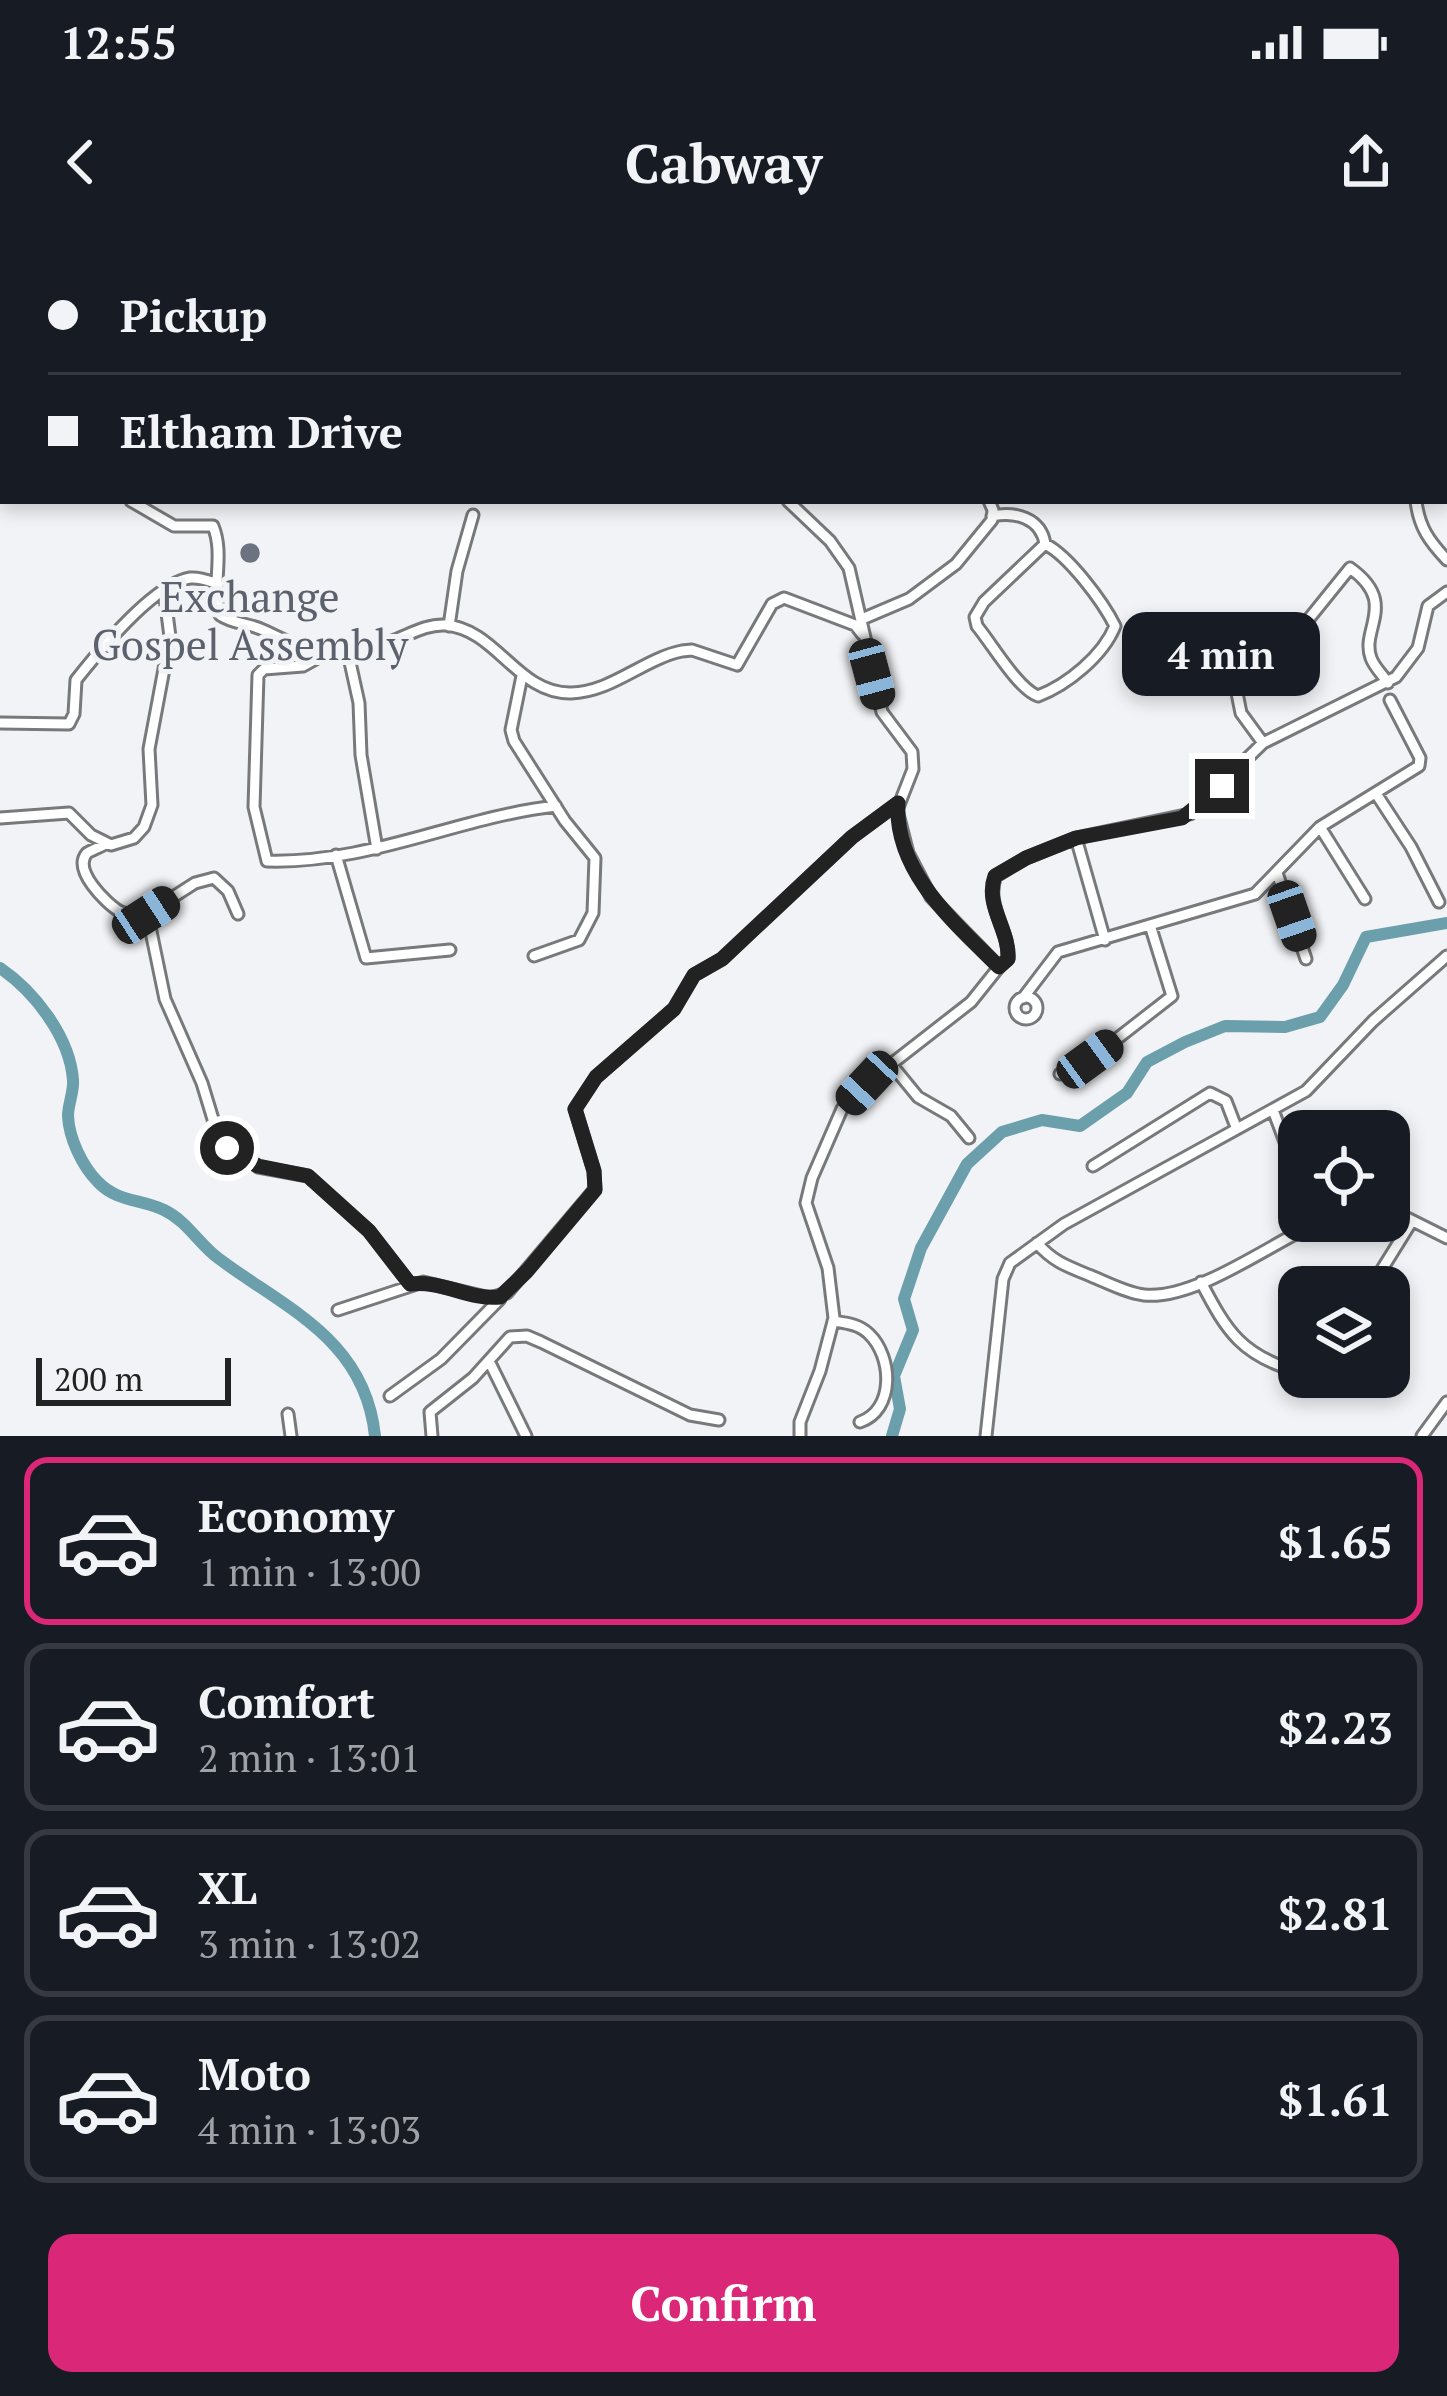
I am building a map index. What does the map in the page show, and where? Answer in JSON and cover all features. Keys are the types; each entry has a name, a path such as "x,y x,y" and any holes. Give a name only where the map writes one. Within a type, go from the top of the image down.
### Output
{"street":[{"path":"136,504 174,526 214,526 220,548 217,611 223,618 258,627 320,656"},
{"path":"791,504 830,541 849,568 882,712 914,760 898,803 908,854 923,886 999,967"},
{"path":"862,619 924,590 956,564 990,524 989,504"},
{"path":"1416,504 1428,540 1447,560"},
{"path":"992,515 1008,512 1030,520 1043,532 1045,544"},
{"path":"448,626 473,515"},
{"path":"1045,544 1055,549 1097,597 1114,626 1111,636 1087,662 1038,696 1018,682 975,617 984,602 1045,544"},
{"path":"1263,743 1241,712 1237,693 1291,640 1350,568 1368,586 1376,604 1369,646 1371,659 1388,683"},
{"path":"0,723 69,724 76,680 164,589 186,579 218,584"},
{"path":"164,589 170,637 149,748 152,805 134,838 105,844 87,853 83,861 91,883 120,911 146,915 206,878 219,881 238,914"},
{"path":"800,1436 800,1422 833,1322 832,1285 807,1206 807,1191 842,1109 971,1002 1008,959 1009,942 992,898 995,876 1076,838 1190,814 1263,743 1388,683 1418,648 1428,607 1447,592"},
{"path":"556,806 500,814 436,836 377,849 267,861 254,807 260,671 304,666 320,656 418,629 448,626 484,641 522,676 546,689 574,693 610,684 682,651 737,665 772,604 784,598 856,625 862,634"},
{"path":"348,652 377,849"},
{"path":"522,676 511,730 522,755 595,858 595,903 579,940 533,956"},
{"path":"1028,995 1058,952 1255,895 1320,827 1419,766 1420,758 1390,700"},
{"path":"1377,795 1439,902"},
{"path":"390,1396 441,1359 595,1190 575,1109 596,1077 674,1009 694,975 722,959 852,837 898,803"},
{"path":"0,818 69,813 105,844"},
{"path":"1320,827 1366,899"},
{"path":"1076,838 1105,940"},
{"path":"337,855 367,958 450,950"},
{"path":"1276,873 1306,959"},
{"path":"146,915 165,999 202,1083 219,1139 258,1166 308,1176 369,1231 410,1284"},
{"path":"1060,1074 1090,1059 1172,996 1150,925"},
{"path":"986,1436 1008,1265 1037,1243 1314,1084 1373,1021 1447,956"},
{"path":"891,1064 918,1097 951,1116 969,1138"},
{"path":"1093,1166 1210,1093 1226,1101 1236,1127"},
{"path":"1273,1110 1278,1122"},
{"path":"1384,1266 1412,1221 1447,1238"},
{"path":"1037,1243 1049,1258 1069,1269 1137,1294 1162,1295 1201,1282 1279,1242"},
{"path":"1201,1282 1240,1345 1278,1362"},
{"path":"338,1310 410,1284 442,1284 490,1298 504,1295"},
{"path":"833,1322 858,1326 868,1333 884,1363 884,1401 873,1418 860,1422"},
{"path":"433,1436 430,1412 473,1378 510,1337 527,1336 690,1414 719,1420"},
{"path":"489,1360 526,1436"},
{"path":"1422,1436 1447,1402"},
{"path":"288,1414 291,1436"}],"waterway":[{"path":"892,1436 900,1409 894,1376 913,1330 904,1299 921,1248 967,1164 1002,1132 1042,1120 1080,1126 1127,1093 1147,1062 1185,1042 1225,1026 1285,1027 1320,1017 1343,985 1366,937 1447,923"},
{"path":"0,968 37,1002 58,1032 73,1080 69,1124 77,1151 92,1175 113,1193 172,1215 218,1258 318,1330 356,1374 375,1436"}],"place":[{"name":"Exchange Gospel Assembly","path":"250,553"}],"route":[{"path":"227,1148 258,1166 308,1176 378,1240 410,1284 430,1282 500,1297 595,1190 575,1109 596,1077 674,1009 694,975 722,959 866,825 898,803 897,817 908,854 923,886 999,967 1008,959 1009,942 992,898 995,876 1076,838 1182,818 1222,786"}]}
